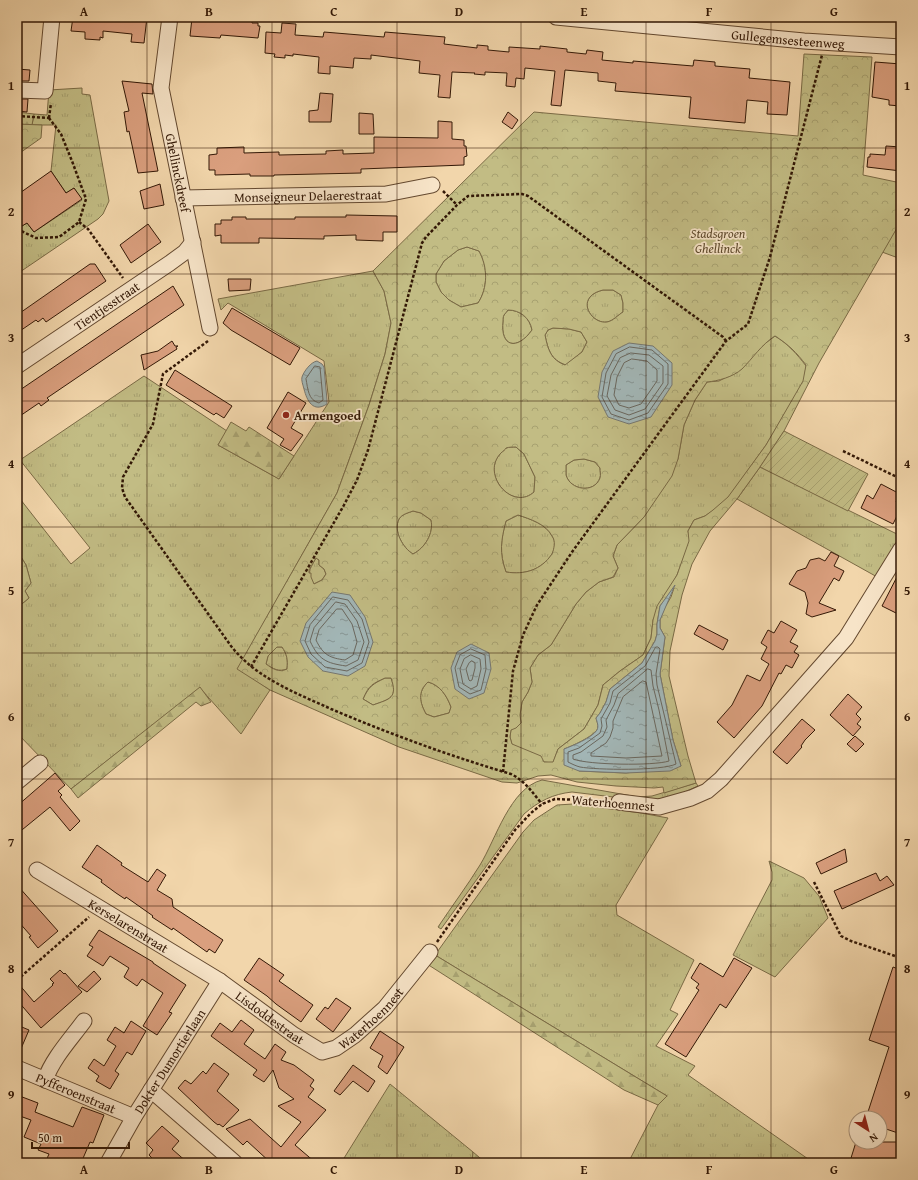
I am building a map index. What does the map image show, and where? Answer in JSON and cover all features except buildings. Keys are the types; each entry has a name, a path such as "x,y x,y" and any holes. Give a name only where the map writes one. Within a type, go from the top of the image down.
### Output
{"street":[{"path":"17,90 44,91 52,17"},
{"name":"Ghellinckdreef","path":"170,17 161,88 210,328"},
{"name":"Gullegemsesteenweg","path":"556,17 653,22 825,42 901,47"},
{"name":"Monseigneur Delaerestraat","path":"183,198 386,194 432,185"},
{"name":"Tientjesstraat","path":"17,366 185,252 193,242"},
{"name":"Waterhoennest","path":"619,802 659,807 691,798 707,791 721,780 846,638 901,549"},
{"path":"17,782 40,763"},
{"name":"Kerselarenstraat","path":"37,870 220,981"},
{"name":"Waterhoennest","path":"322,1052 336,1048 355,1035 386,1008 430,952"},
{"name":"Lisdoddestraat","path":"220,981 294,1036 322,1052"},
{"name":"Dokter Dumortierlaan","path":"108,1163 134,1117 220,981"},
{"path":"45,1080 48,1072 63,1048 84,1021"},
{"name":"Pyfferoenstraat","path":"17,1068 134,1117"},
{"path":"151,1090 235,1163"}],"path":[{"path":"503,772 513,671 523,635 537,605 572,552 726,341 748,324 770,258 825,42"},
{"path":"17,116 50,118 61,134 86,199 79,222 59,237 36,238 17,229"},
{"path":"432,185 445,192 457,205"},
{"path":"251,667 357,480 368,450 422,243 457,205 468,196 522,194 528,196 723,337 726,341"},
{"path":"79,222 88,229 132,289"},
{"path":"210,328 211,339 181,359 163,374 153,424 123,477 122,488 125,497 238,655 251,667 272,680 307,698 359,721 412,742 520,779 526,784 542,804"},
{"path":"843,451 901,479"},
{"name":"Waterhoennest","path":"430,952 515,830 542,804 555,799 619,802"},
{"path":"814,882 841,936 901,958"},
{"path":"17,980 100,908"}],"green space":[{"name":"Stadsgroen Ghellinck","path":"804,54 872,57 863,175 901,183 901,221 819,363 784,431 737,499 710,531 692,564 682,595 670,651 669,676 696,783 664,793 663,787 616,786 577,782 551,775 538,776 517,783 502,782 399,747 270,690 237,669 337,493 369,405 385,354 391,323 384,291 373,271 534,112 798,136","holes":["467,247 479,251 484,264 486,277 484,291 478,303 461,307 449,300 441,292 436,282 436,274 444,261 458,250","603,290 613,290 621,295 623,312 607,322 602,322 594,318 587,306 590,297 594,293","508,310 517,311 527,318 532,330 521,341 515,343 507,341 503,330 504,315","553,328 569,329 581,332 587,342 582,352 565,365 556,360 549,350 545,335 548,330","775,336 784,342 806,365 803,381 766,445 728,497 705,516 694,520 688,531 689,541 677,575 657,606 653,620 651,638 643,655 603,685 598,705 584,729 558,749 553,762 544,762 541,756 512,744 510,737 511,730 516,728 521,723 520,715 522,702 532,682 530,668 538,655 551,645 576,604 586,592 599,582 613,577 618,568 613,556 617,545 644,517 672,476 678,459 684,425 695,400 707,382 716,381 738,372 761,347","516,447 524,454 535,477 534,492 525,497 516,497 508,494 496,479 494,470 496,461 506,448","584,459 595,462 600,468 600,478 597,483 588,488 577,487 568,480 566,475 566,465 574,460","413,511 421,513 431,520 432,525 428,540 413,554 406,548 400,539 397,529 399,519 407,513","518,515 532,520 546,528 553,538 554,545 552,554 538,568 520,573 506,572 502,559 503,534 506,521","316,558 319,560 319,565 324,569 326,574 322,580 314,584 311,573 309,573 309,570","674,588 660,620 660,628 665,637 660,674 673,740 681,766 626,773 579,771 564,749 577,744 597,730 598,726 596,718 606,702 610,689 642,663 655,641 660,606","277,647 282,647 287,657 287,669 274,669 266,664 268,656","385,678 391,678 394,690 393,694 388,699 373,705 363,699 369,688","428,682 432,683 445,695 451,707 449,713 434,717 426,714 422,706 421,694"]},
{"path":"82,88 82,94 90,95 109,201 103,214 98,219 17,274 17,219 22,226 27,223 34,232 82,200 74,188 66,193 51,171 56,125 32,125 34,114 47,115 49,90"},
{"path":"17,112 34,114 32,125 17,124"},
{"path":"17,124 42,125 41,138 17,155"},
{"path":"901,221 901,259 882,252"},
{"path":"467,247 479,251 484,264 486,277 484,291 478,303 461,307 449,300 441,292 436,282 436,274 444,261 458,250"},
{"path":"373,271 384,291 391,323 385,354 369,405 337,493 238,668 270,690 241,734 200,688 71,789 17,733 17,608 29,598 25,591 31,583 26,565 18,552 17,495 71,564 90,548 20,460 144,376 227,431 218,445 279,479 329,402 324,361 228,303 221,310 218,299"},
{"path":"613,290 621,295 623,303 623,312 607,322 602,322 594,318 587,306 591,296 596,292"},
{"path":"508,310 517,311 527,318 532,330 521,341 515,343 507,341 504,336 503,318"},
{"path":"553,328 569,329 581,332 587,342 582,352 566,365 561,363 551,354 547,345 545,335 548,330"},
{"path":"775,336 784,342 806,366 804,381 766,445 728,498 705,516 694,520 688,531 690,541 677,575 653,620 651,638 643,655 603,685 598,705 584,729 558,749 553,763 544,762 512,745 510,737 511,729 521,723 520,715 522,702 532,682 530,668 538,655 551,645 576,604 586,592 599,582 614,577 618,568 613,556 617,545 644,517 678,459 684,425 695,400 707,382 719,381 740,370 757,351"},
{"path":"231,422 246,431 249,427 294,456 279,479 218,445"},
{"path":"784,431 868,474 848,511 760,467"},
{"path":"516,447 524,454 535,477 534,492 525,497 516,497 508,494 496,479 494,470 496,461 502,452 506,448"},
{"path":"584,459 595,462 600,468 600,477 597,483 588,488 577,487 568,480 566,475 566,465 574,460"},
{"path":"760,467 901,536 901,542 879,578 737,499"},
{"path":"413,511 421,513 431,520 432,525 428,540 413,554 406,548 400,539 397,524 400,517"},
{"path":"518,515 537,522 546,528 555,543 552,554 538,568 520,573 506,572 502,559 503,534 506,521"},
{"path":"17,542 18,552 26,565 31,583 25,591 29,598 17,608"},
{"path":"316,558 319,560 319,565 324,569 326,574 322,580 314,584 310,577 310,571"},
{"path":"277,647 282,647 285,652 287,669 276,670 266,664 268,656"},
{"path":"385,678 391,678 394,690 391,697 373,705 363,699 367,691 372,686"},
{"path":"428,682 439,688 445,695 451,707 449,713 434,717 426,714 421,702 421,694"},
{"path":"200,687 211,702 201,706 196,702 78,798 71,789"},
{"path":"542,780 638,797 652,796 696,783 698,786 678,795 661,800 638,800 572,792 552,796 535,805 524,814 441,929 438,927 480,865 505,816 513,804 521,793 531,785"},
{"path":"573,804 668,818 616,905 617,915 694,960 670,1010 678,1014 656,1046 695,1066 688,1075 811,1161 810,1163 628,1163 658,1105 667,1096 435,955 523,832 534,820 557,805"},
{"path":"769,861 804,878 819,896 828,918 775,977 733,955 772,880 772,872"},
{"path":"435,955 667,1096 658,1105 624,1090 427,964"},
{"path":"390,1084 473,1152 472,1163 341,1163"},
{"path":"473,1152 486,1163 472,1163"}],"water":[{"path":"629,343 653,346 672,363 672,385 651,417 629,424 608,417 598,397 602,372 613,351"},
{"path":"317,361 324,367 327,400 327,404 318,407 311,404 309,401 305,393 302,380 302,377 308,367"},
{"path":"675,585 660,620 660,628 665,637 660,674 673,740 681,766 670,771 626,773 579,771 564,765 564,749 591,736 597,730 598,724 596,718 606,702 610,689 642,663 655,641 660,606"},
{"path":"332,592 350,595 365,617 373,642 365,666 348,676 323,671 308,657 300,641 306,623"},
{"path":"471,644 489,653 491,669 484,693 469,699 455,689 451,668 457,652"}],"place":[{"name":"Armengoed","path":"286,415"}]}
